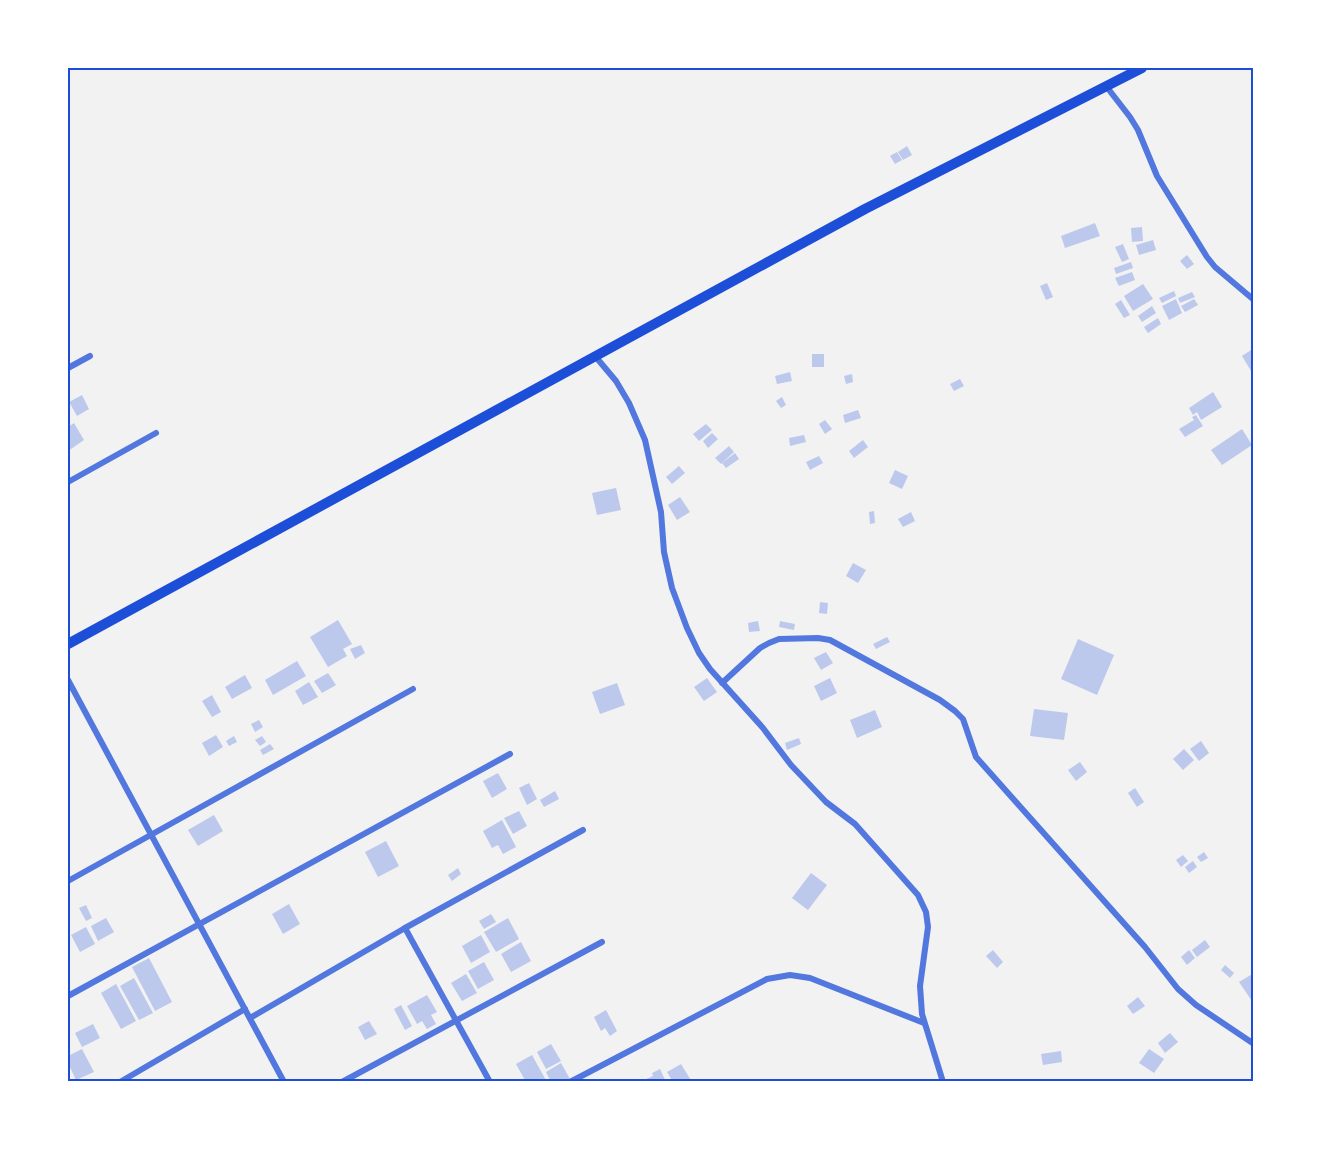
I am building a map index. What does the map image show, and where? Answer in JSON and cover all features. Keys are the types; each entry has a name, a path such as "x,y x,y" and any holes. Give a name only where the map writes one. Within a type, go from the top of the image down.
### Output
{"main road":[{"path":"68,644 865,209 1142,68"}],"street":[{"path":"1106,86 1138,130 1157,176 1207,257 1215,267 1254,300"},
{"path":"595,355 616,381 629,403 645,440 661,512 664,552 672,588 699,653 722,683 763,728 791,765 826,802 855,824 918,895 926,912 928,927 920,986 924,1023 944,1082"},
{"path":"68,368 90,356"},
{"path":"68,483 156,433"},
{"path":"722,683 760,648 769,643 779,639 818,638 830,640 940,700 963,718 976,757 1145,947 1178,989 1196,1005 1254,1044"},
{"path":"68,680 284,1082"},
{"path":"68,881 413,689"},
{"path":"68,996 510,754"},
{"path":"250,1018 405,928 584,830"},
{"path":"405,928 490,1082"},
{"path":"342,1082 602,942"},
{"path":"570,1082 766,979 790,975 810,978 924,1023"},
{"path":"120,1082 245,1009"}],"building":[{"path":"907,146 912,155 903,160 898,152"},
{"path":"897,152 902,160 895,164 890,156"},
{"path":"1095,223 1100,236 1065,248 1061,236"},
{"path":"1142,227 1143,241 1132,242 1131,228"},
{"path":"1153,240 1156,250 1139,255 1136,245"},
{"path":"1123,244 1129,259 1122,262 1115,247"},
{"path":"1187,255 1194,264 1187,269 1180,261"},
{"path":"1131,262 1133,268 1116,274 1114,268"},
{"path":"1132,272 1135,280 1119,286 1115,278"},
{"path":"1047,283 1053,297 1046,300 1040,286"},
{"path":"1143,284 1153,299 1133,311 1124,296"},
{"path":"1174,291 1176,296 1162,303 1159,298"},
{"path":"1192,292 1195,297 1180,303 1178,298"},
{"path":"1176,299 1182,313 1169,320 1162,306"},
{"path":"1194,299 1198,305 1185,312 1181,306"},
{"path":"1121,300 1130,315 1124,318 1115,304"},
{"path":"1152,306 1156,313 1142,322 1138,316"},
{"path":"1158,318 1161,324 1148,333 1144,327"},
{"path":"1251,350 1254,353 1254,369 1251,371 1242,356"},
{"path":"812,354 824,354 824,367 812,367"},
{"path":"790,372 792,381 777,384 775,376"},
{"path":"852,374 853,382 846,384 844,376"},
{"path":"960,379 964,386 954,391 950,384"},
{"path":"1213,392 1222,407 1201,420 1197,412 1193,415 1189,408"},
{"path":"82,395 89,409 77,416 69,402"},
{"path":"782,397 786,405 781,408 776,401"},
{"path":"858,410 861,418 845,423 843,415"},
{"path":"1196,415 1203,426 1185,437 1179,429 1194,420 1192,417"},
{"path":"825,420 832,429 825,434 819,424"},
{"path":"74,423 84,440 68,451 68,427"},
{"path":"706,424 712,430 699,441 693,434"},
{"path":"1242,429 1252,445 1222,465 1211,450"},
{"path":"712,433 718,439 708,448 703,441"},
{"path":"804,435 806,442 790,446 789,438"},
{"path":"863,440 868,447 854,458 849,451"},
{"path":"729,446 734,452 721,464 715,458"},
{"path":"735,453 739,459 726,468 722,463"},
{"path":"819,456 823,463 810,470 806,462"},
{"path":"679,466 685,473 672,484 666,477"},
{"path":"895,470 908,476 902,489 889,483"},
{"path":"616,488 621,510 597,515 592,493"},
{"path":"680,497 690,512 677,520 668,505"},
{"path":"874,511 875,523 870,524 869,512"},
{"path":"911,512 915,521 903,527 898,519"},
{"path":"853,563 866,570 858,583 846,576"},
{"path":"820,602 828,603 827,614 819,613"},
{"path":"338,620 352,644 343,649 347,656 328,667 310,637"},
{"path":"758,621 760,631 749,632 748,623"},
{"path":"780,621 795,624 794,630 779,627"},
{"path":"887,637 890,642 876,649 873,644"},
{"path":"1078,639 1114,655 1097,695 1061,679"},
{"path":"361,645 365,653 355,659 350,649"},
{"path":"826,652 833,663 821,670 814,658"},
{"path":"297,661 306,676 273,695 265,680"},
{"path":"328,673 336,685 322,693 314,681"},
{"path":"245,675 252,688 232,699 225,687"},
{"path":"707,678 717,692 704,701 694,687"},
{"path":"830,678 837,693 821,701 814,686"},
{"path":"309,682 318,697 303,705 295,691"},
{"path":"617,683 625,705 600,714 592,692"},
{"path":"212,695 221,712 212,717 202,701"},
{"path":"1034,709 1068,713 1064,740 1030,736"},
{"path":"875,710 882,727 857,738 850,720"},
{"path":"259,720 263,727 255,732 251,724"},
{"path":"216,735 223,747 209,756 202,743"},
{"path":"234,736 237,742 229,746 226,741"},
{"path":"262,736 266,742 260,746 255,740"},
{"path":"799,738 801,744 787,750 785,743"},
{"path":"1201,741 1209,753 1199,761 1190,749"},
{"path":"270,744 274,749 263,755 260,750"},
{"path":"1184,749 1194,760 1183,770 1173,759"},
{"path":"1080,762 1087,772 1076,781 1068,770"},
{"path":"498,773 507,789 492,798 483,781"},
{"path":"529,783 537,799 527,805 519,788"},
{"path":"1135,788 1144,802 1137,807 1128,793"},
{"path":"555,791 559,799 544,807 540,800"},
{"path":"519,811 527,826 513,834 504,818"},
{"path":"214,815 223,831 198,846 188,830"},
{"path":"502,820 516,847 503,854 498,845 492,848 483,831"},
{"path":"386,841 399,866 378,877 365,852"},
{"path":"1204,852 1208,858 1201,862 1197,857"},
{"path":"1183,855 1188,861 1181,867 1176,860"},
{"path":"1193,861 1197,867 1189,873 1185,867"},
{"path":"458,868 461,874 452,881 448,875"},
{"path":"811,873 827,885 808,910 792,898"},
{"path":"289,904 300,924 283,934 272,914"},
{"path":"86,905 92,918 86,921 79,908"},
{"path":"491,914 496,922 484,929 479,921"},
{"path":"106,918 114,932 98,941 91,926"},
{"path":"508,918 519,939 496,952 484,932"},
{"path":"86,927 95,944 80,952 71,935"},
{"path":"481,935 490,952 471,963 462,946"},
{"path":"1205,940 1210,947 1197,957 1192,950"},
{"path":"521,942 531,961 511,972 501,954"},
{"path":"993,950 1003,962 997,968 986,956"},
{"path":"1189,950 1195,958 1187,965 1181,957"},
{"path":"149,958 172,1002 155,1011 132,967"},
{"path":"484,962 494,980 478,989 468,971"},
{"path":"1225,965 1234,973 1230,978 1221,970"},
{"path":"1254,973 1254,1004 1239,982"},
{"path":"466,974 477,993 462,1001 451,983"},
{"path":"134,978 153,1013 139,1020 120,986"},
{"path":"116,984 136,1021 121,1029 101,993"},
{"path":"427,995 437,1012 431,1015 436,1024 427,1029 422,1021 417,1024 407,1006"},
{"path":"1138,997 1145,1006 1133,1014 1127,1006"},
{"path":"401,1005 412,1026 405,1030 394,1009"},
{"path":"606,1010 617,1031 610,1036 605,1028 601,1031 594,1017"},
{"path":"369,1021 377,1034 365,1040 358,1027"},
{"path":"93,1024 100,1038 82,1047 75,1033"},
{"path":"1170,1033 1178,1042 1165,1053 1158,1043"},
{"path":"551,1044 561,1061 546,1069 537,1052"},
{"path":"82,1049 94,1072 76,1080 68,1063 68,1056"},
{"path":"1149,1049 1164,1059 1154,1073 1139,1063"},
{"path":"1061,1051 1062,1062 1043,1065 1041,1054"},
{"path":"532,1055 547,1082 526,1082 516,1064"},
{"path":"561,1063 570,1079 566,1082 551,1082 546,1072"},
{"path":"681,1064 692,1082 673,1082 667,1072"},
{"path":"660,1069 666,1082 647,1082 646,1079 653,1076 652,1073"}]}
